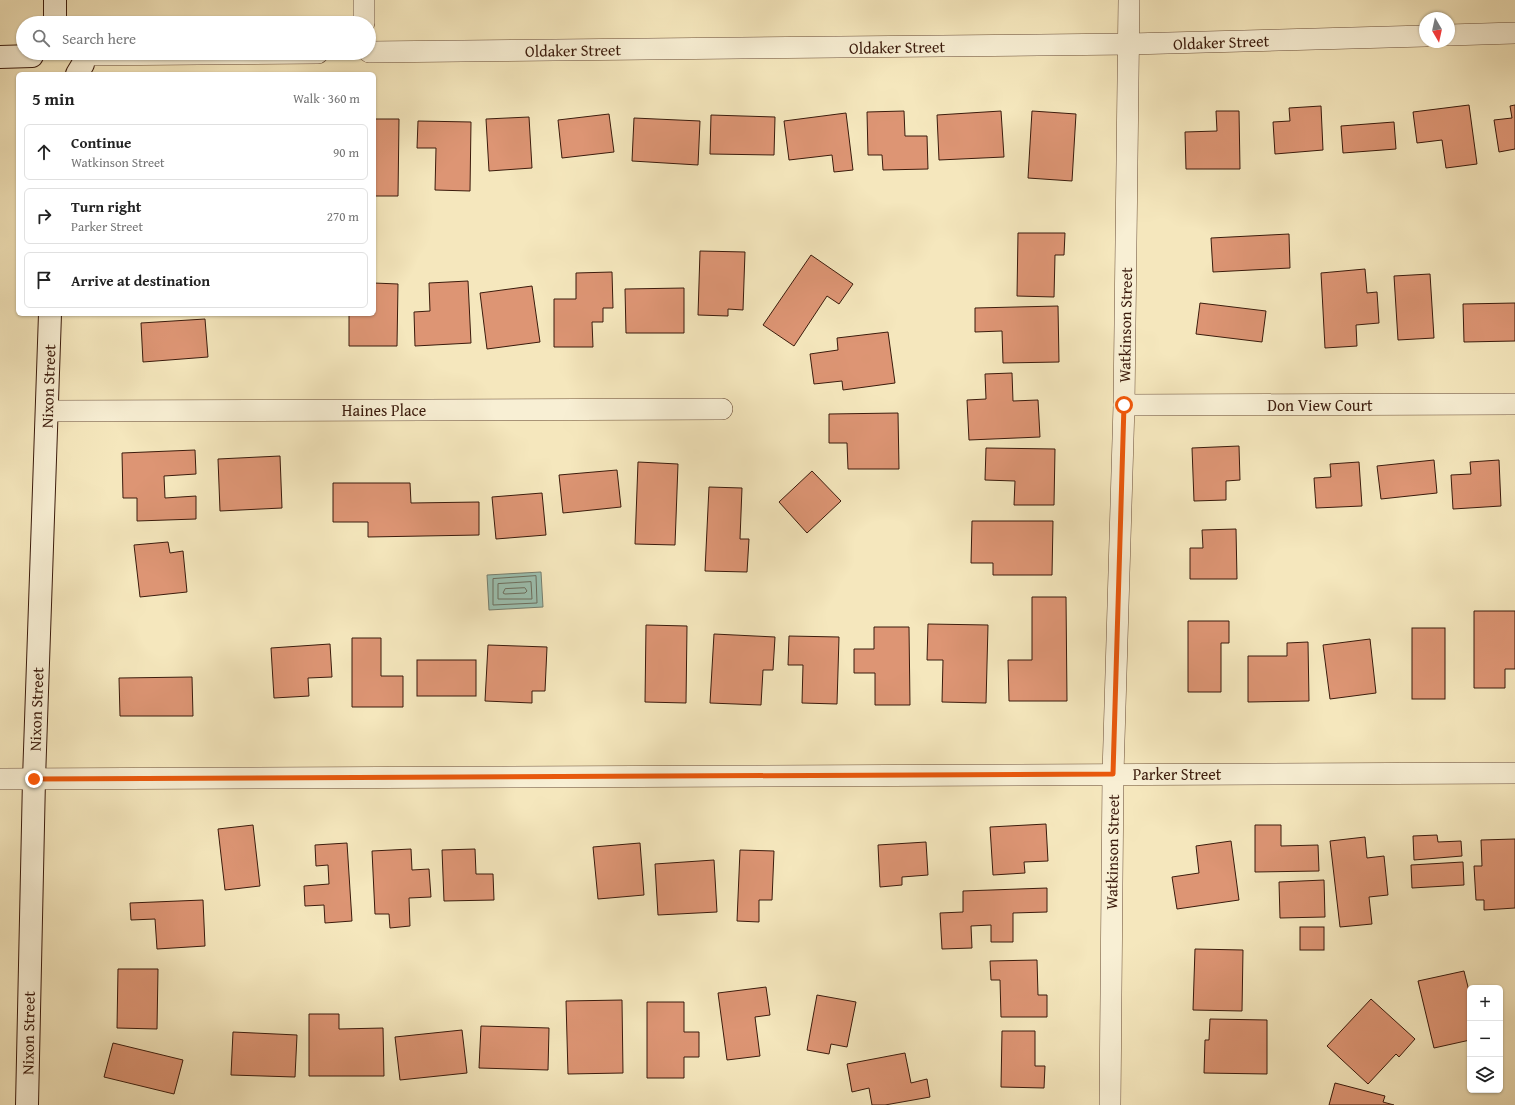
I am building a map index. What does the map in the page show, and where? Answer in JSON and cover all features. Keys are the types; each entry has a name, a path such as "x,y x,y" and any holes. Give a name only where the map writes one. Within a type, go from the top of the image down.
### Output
{"street":[{"path":"55,0 55,16"},
{"path":"364,0 364,16"},
{"name":"Watkinson Street","path":"1110,1105 1113,774 1124,405 1130,44 1129,0"},
{"path":"1455,35 1515,33"},
{"name":"Oldaker Street","path":"376,52 1130,44 1419,36"},
{"path":"0,57 16,59"},
{"path":"82,61 112,60"},
{"name":"Nixon Street","path":"27,1105 34,779 50,316"},
{"name":"Don View Court","path":"1124,405 1515,404"},
{"name":"Haines Place","path":"47,411 722,409"},
{"name":"Parker Street","path":"0,779 1515,773"}],"water":[{"path":"541,572 543,607 489,610 487,575"}],"building":[{"path":"1469,105 1477,164 1446,168 1442,140 1417,143 1413,112"},
{"path":"1515,105 1515,149 1499,152 1494,120 1512,118 1510,106"},
{"path":"1321,106 1323,150 1275,154 1273,122 1290,121 1289,108"},
{"path":"904,111 905,136 927,136 928,169 883,170 882,155 868,155 867,112"},
{"path":"1001,111 1004,157 939,160 937,115"},
{"path":"1032,111 1076,114 1072,181 1028,178"},
{"path":"1216,111 1239,111 1240,169 1186,169 1185,132 1217,131"},
{"path":"846,113 853,170 834,172 832,155 789,160 784,121"},
{"path":"609,114 614,152 562,158 558,120"},
{"path":"711,115 775,117 774,155 710,154"},
{"path":"529,117 532,168 489,171 486,119"},
{"path":"634,118 700,121 698,165 632,161"},
{"path":"376,119 399,119 398,196 376,196"},
{"path":"418,121 471,122 470,191 435,190 436,148 417,148"},
{"path":"1394,122 1396,149 1343,153 1341,126"},
{"path":"1018,233 1065,233 1064,255 1055,255 1054,297 1017,296"},
{"path":"1289,234 1290,268 1213,272 1211,238"},
{"path":"700,251 745,252 743,310 728,309 728,316 698,315"},
{"path":"811,255 853,284 839,304 827,296 794,346 763,325"},
{"path":"1365,269 1367,293 1377,292 1379,323 1356,325 1357,346 1325,348 1321,273"},
{"path":"612,272 613,308 603,308 603,322 592,322 593,347 554,347 554,299 576,299 576,273"},
{"path":"1430,274 1434,338 1398,340 1394,276"},
{"path":"468,281 471,343 415,346 414,312 430,311 429,283"},
{"path":"376,283 398,284 397,346 349,346 349,316 376,316"},
{"path":"532,286 540,342 487,349 480,293"},
{"path":"684,288 684,333 626,333 625,289"},
{"path":"1200,303 1266,311 1262,342 1196,334"},
{"path":"1515,303 1515,341 1464,342 1463,304"},
{"path":"1058,306 1059,362 1003,363 1002,331 975,332 975,308"},
{"path":"205,319 208,357 143,362 141,323"},
{"path":"888,332 895,383 843,390 842,381 814,384 810,354 838,350 837,338"},
{"path":"1012,373 1013,401 1038,400 1040,437 969,440 967,400 986,399 985,374"},
{"path":"898,413 899,469 848,469 847,443 829,443 829,414"},
{"path":"1239,446 1240,480 1226,481 1226,500 1194,501 1192,448"},
{"path":"986,448 1055,449 1054,505 1014,505 1015,481 985,480"},
{"path":"195,450 196,474 164,476 165,498 196,496 196,519 137,521 137,498 123,498 122,453"},
{"path":"280,456 282,508 220,511 218,459"},
{"path":"1434,460 1437,493 1381,499 1377,466"},
{"path":"1499,460 1501,506 1453,509 1451,475 1471,474 1470,462"},
{"path":"638,462 678,464 675,545 635,544"},
{"path":"1359,462 1362,506 1316,508 1314,478 1331,477 1330,464"},
{"path":"617,470 621,507 563,513 559,475"},
{"path":"812,471 841,501 807,533 779,502"},
{"path":"333,483 410,483 411,503 479,502 479,535 368,537 368,522 333,522"},
{"path":"709,487 742,488 740,539 749,539 747,572 705,571"},
{"path":"542,493 546,535 496,539 492,497"},
{"path":"972,521 1053,521 1052,575 993,575 993,563 971,563"},
{"path":"1236,529 1237,579 1190,579 1190,548 1203,548 1202,530"},
{"path":"168,542 170,553 183,551 187,592 140,597 134,545"},
{"path":"1032,597 1066,597 1067,701 1009,701 1008,660 1032,660"},
{"path":"1474,611 1515,611 1515,669 1505,669 1505,688 1474,688"},
{"path":"1188,621 1229,621 1229,643 1221,643 1221,692 1188,692"},
{"path":"928,624 988,625 986,703 942,702 943,660 927,660"},
{"path":"646,625 687,626 686,703 645,702"},
{"path":"874,627 909,627 910,705 875,705 875,673 854,673 854,649 874,649"},
{"path":"1412,628 1445,628 1445,699 1412,699"},
{"path":"714,634 775,637 773,670 763,670 761,705 710,703"},
{"path":"789,636 839,637 837,704 802,703 803,665 788,665"},
{"path":"352,638 381,638 381,676 403,676 403,707 352,707"},
{"path":"1370,639 1376,693 1330,699 1323,645"},
{"path":"1308,642 1309,701 1248,702 1248,656 1287,656 1287,643"},
{"path":"330,644 332,677 308,678 309,696 274,698 271,648"},
{"path":"488,645 547,647 545,691 532,691 532,703 485,701"},
{"path":"417,660 476,660 476,696 417,696"},
{"path":"192,677 193,716 120,716 119,678"},
{"path":"1046,824 1048,861 1024,862 1025,873 993,875 990,827"},
{"path":"253,825 260,886 225,890 218,829"},
{"path":"1255,825 1281,825 1281,846 1318,845 1319,871 1255,872"},
{"path":"1437,835 1438,842 1461,841 1462,856 1414,860 1413,836"},
{"path":"1365,837 1367,858 1384,856 1388,895 1369,897 1372,924 1340,927 1330,841"},
{"path":"1515,839 1515,908 1484,910 1484,900 1476,900 1474,866 1482,866 1481,840"},
{"path":"1231,841 1239,900 1177,909 1172,877 1199,873 1196,846"},
{"path":"926,842 928,875 902,877 902,885 880,887 878,845"},
{"path":"347,843 352,921 325,923 324,905 305,906 304,886 329,884 328,865 316,866 315,845"},
{"path":"640,843 644,895 598,899 593,847"},
{"path":"411,849 412,870 429,869 431,897 409,898 410,926 390,928 389,914 375,914 372,851"},
{"path":"475,849 476,874 493,874 494,900 444,901 442,850"},
{"path":"740,850 774,851 772,900 759,900 759,922 737,921"},
{"path":"714,860 717,912 658,915 655,864"},
{"path":"1463,862 1464,885 1412,888 1411,865"},
{"path":"1324,880 1325,917 1280,918 1279,882"},
{"path":"1047,888 1047,912 1013,913 1013,942 991,942 991,925 971,926 972,948 942,949 940,913 963,912 963,891"},
{"path":"203,900 205,946 157,949 155,919 131,920 130,903"},
{"path":"1300,927 1324,927 1324,950 1300,950"},
{"path":"1195,949 1243,950 1242,1011 1193,1010"},
{"path":"1037,960 1038,995 1047,995 1047,1017 1001,1017 1000,980 991,980 990,961"},
{"path":"118,969 158,969 157,1029 117,1028"},
{"path":"1464,971 1468,985 1467,1041 1434,1048 1418,981"},
{"path":"766,987 770,1015 755,1017 760,1056 727,1060 718,993"},
{"path":"817,995 856,1002 847,1047 831,1044 829,1054 807,1050"},
{"path":"1371,999 1415,1039 1399,1057 1396,1054 1368,1084 1327,1046"},
{"path":"622,1000 623,1073 568,1074 566,1001"},
{"path":"647,1002 684,1002 684,1032 699,1032 699,1057 684,1057 684,1078 647,1078"},
{"path":"309,1014 339,1014 339,1029 383,1028 384,1076 309,1076"},
{"path":"1210,1019 1267,1020 1267,1074 1204,1073 1205,1040 1209,1040"},
{"path":"481,1026 549,1028 548,1070 479,1068"},
{"path":"462,1030 467,1073 400,1080 395,1037"},
{"path":"1002,1031 1035,1031 1035,1066 1045,1066 1044,1088 1001,1087"},
{"path":"233,1032 297,1035 295,1077 231,1075"},
{"path":"113,1043 183,1060 174,1094 104,1077"},
{"path":"905,1053 911,1083 927,1079 930,1097 885,1105 872,1105 869,1088 852,1092 847,1064"},
{"path":"1335,1083 1385,1096 1383,1102 1394,1105 1329,1105"}],"route":[{"path":"34,779 1113,774 1124,405"}]}
